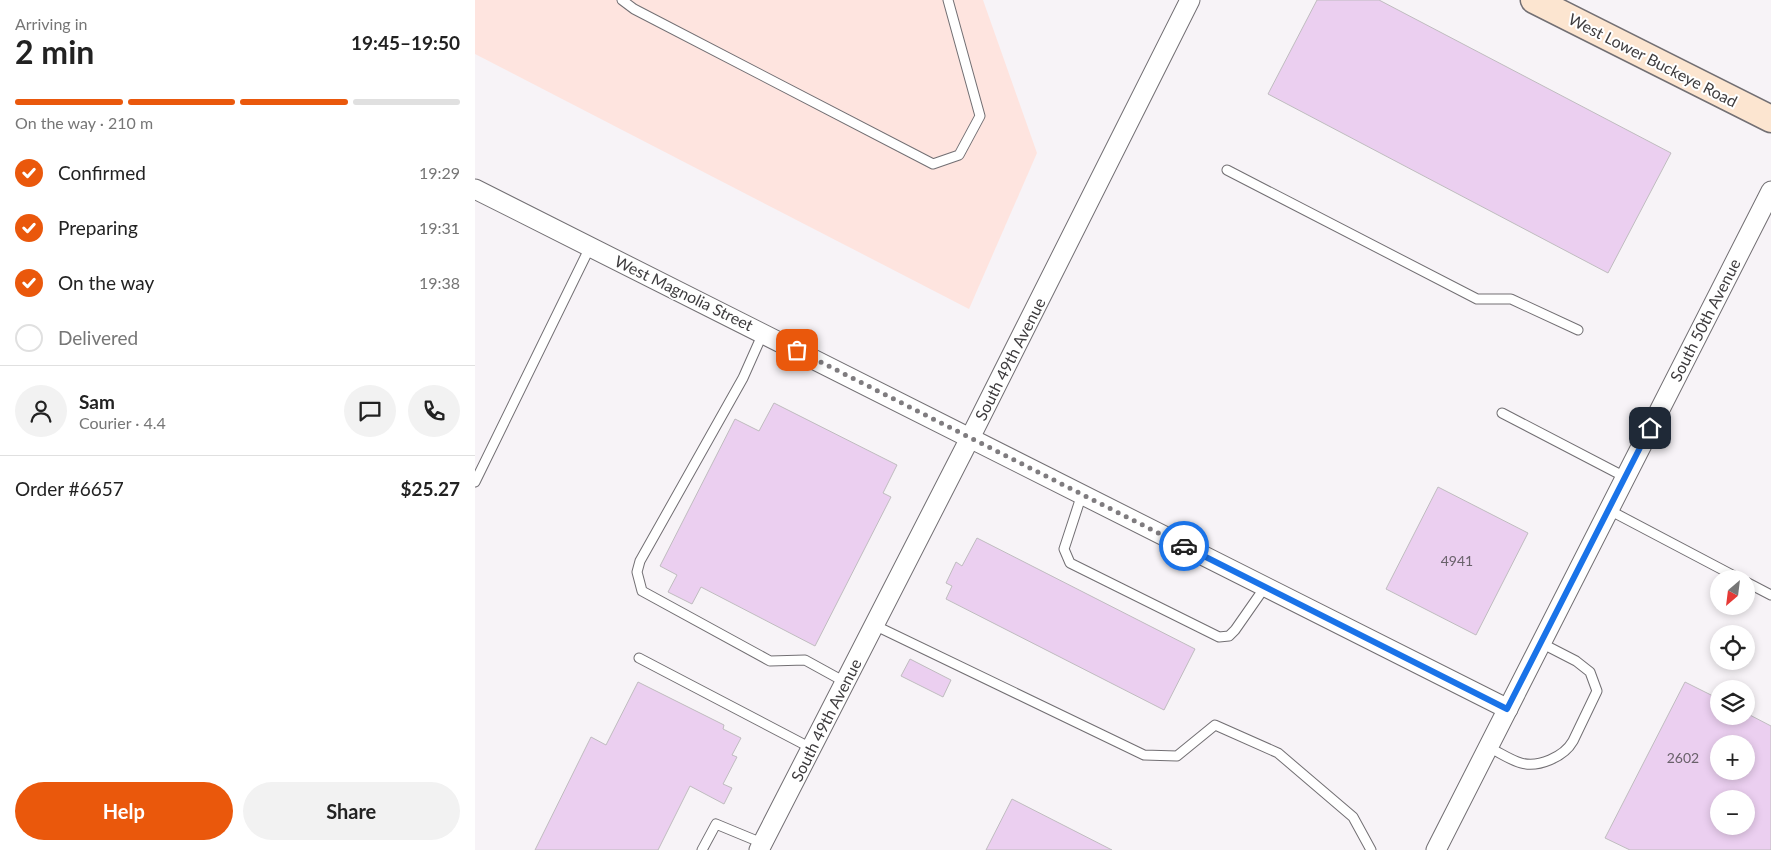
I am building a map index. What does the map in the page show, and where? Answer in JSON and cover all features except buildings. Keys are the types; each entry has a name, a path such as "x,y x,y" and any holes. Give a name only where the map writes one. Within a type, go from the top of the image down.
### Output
{"main road":[{"name":"West Lower Buckeye Road","path":"1545,2 1771,120"}],"street":[{"name":"South 49th Avenue","path":"760,846 970,438 1190,0"},
{"name":"West Magnolia Street","path":"475,188 1507,709"},
{"name":"South 50th Avenue","path":"1436,850 1771,191"}],"lane":[{"path":"622,0 634,9 933,164 959,155 980,116 948,0"},
{"path":"1227,170 1477,299 1511,298 1578,330"},
{"path":"475,482 590,246"},
{"path":"763,332 743,378 640,561 637,572 642,591 770,661 805,660 845,682"},
{"path":"1502,413 1625,477"},
{"path":"1082,494 1064,549 1070,564 1219,637 1229,636 1235,630 1265,587"},
{"path":"1609,510 1723,570"},
{"path":"1755,587 1771,595"},
{"path":"874,625 1144,755 1177,756 1215,725 1236,732 1278,753 1353,817 1371,850"},
{"path":"1488,747 1521,764 1535,764 1555,758 1570,746 1573,741 1597,691 1590,672 1576,660 1541,643"},
{"path":"639,658 811,748"},
{"path":"703,850 716,824 760,846"}],"shaded area":[{"path":"475,0 983,0 1037,153 969,309 475,54"}],"way so far":[{"path":"797,350 1184,546"}],"route":[{"path":"1184,546 1507,709 1650,428"}]}
